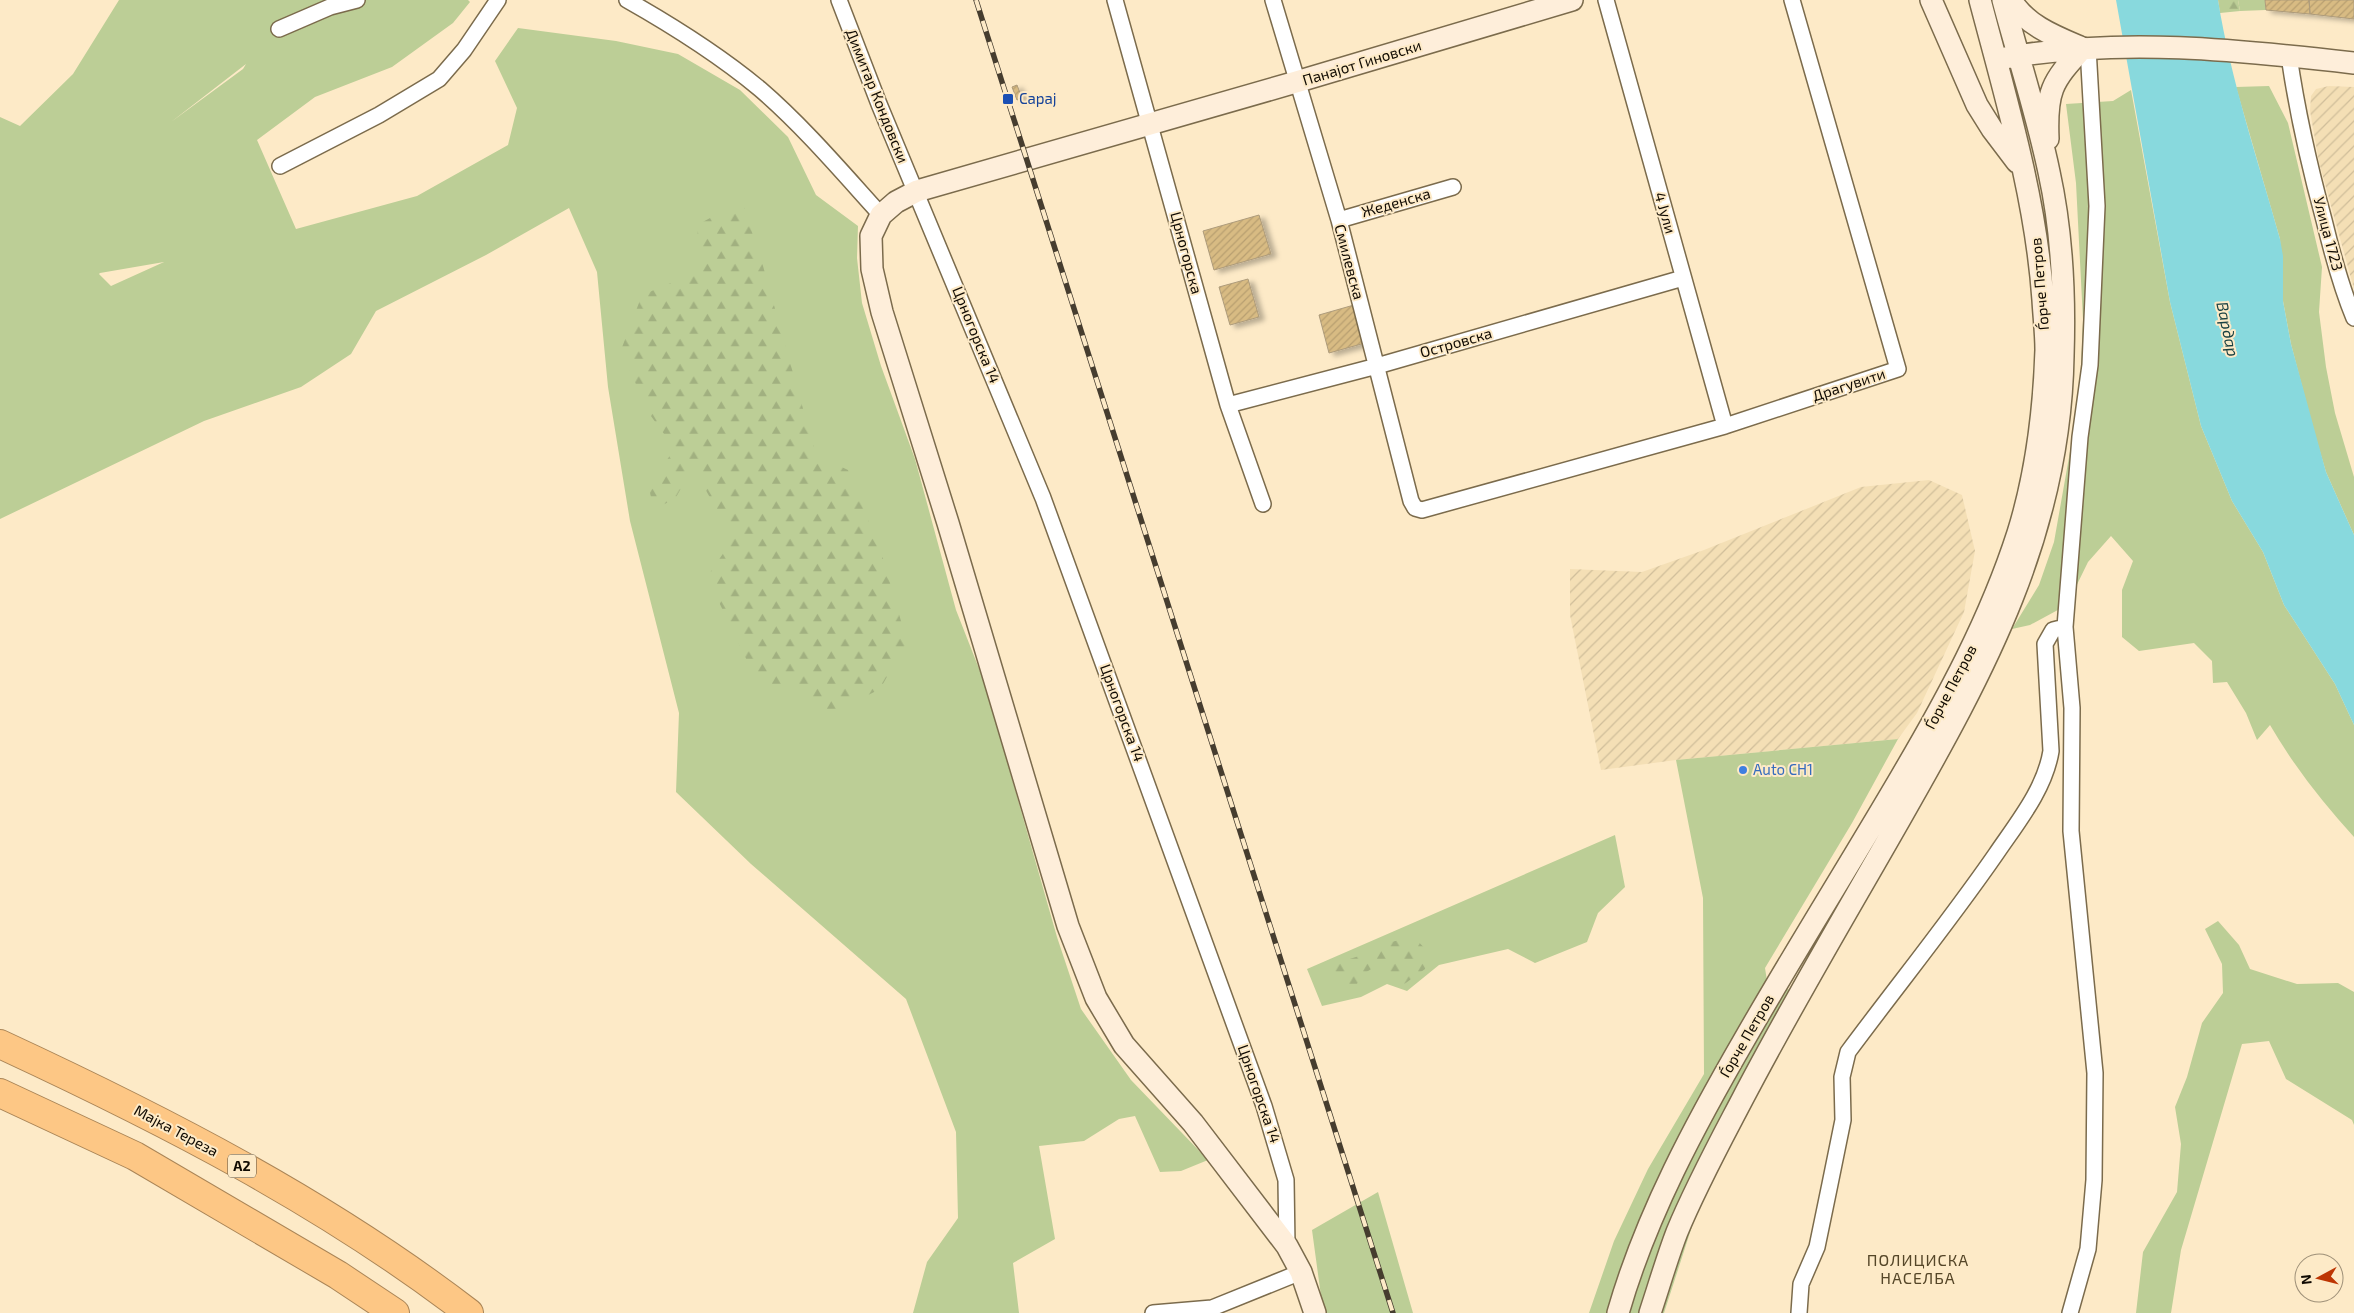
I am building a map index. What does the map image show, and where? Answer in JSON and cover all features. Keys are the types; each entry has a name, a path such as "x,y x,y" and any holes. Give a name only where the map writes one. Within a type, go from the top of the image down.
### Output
{"highway":[{"name":"Мајка Тереза","path":"0,1044 98,1089 280,1186 417,1273 469,1313"},
{"path":"0,1093 135,1156 338,1275 395,1313"}],"main road":[{"name":"Панајот Гиновски","path":"881,215 896,202 917,191 1572,0"},
{"path":"1931,0 1977,105 1992,129 2022,168"},
{"name":"Ѓорче Петров","path":"1618,1313 1645,1236 1690,1139 1720,1082 1813,922 1946,700 1980,634 2019,530 2031,477 2042,412 2046,346 2040,255 2022,168 1980,0"},
{"name":"Ѓорче Петров","path":"1650,1313 1677,1233 1697,1188 1765,1057 1978,678 2013,599 2031,551 2056,444 2064,356 2062,288 2058,226 2050,172 2003,0"},
{"path":"2012,0 2018,12 2035,25 2056,37 2090,48"},
{"path":"1995,59 2090,48 2189,47 2352,63"},
{"path":"2050,172 2047,120 2049,99 2055,80 2090,48"},
{"path":"881,215 871,236 872,268 882,312 948,523 1068,926 1096,998 1124,1045 1193,1123 1287,1246 1301,1272 1315,1313"}],"street":[{"path":"279,29 330,7 357,0"},
{"path":"280,166 379,115 439,79 464,50 498,0"},
{"path":"627,0 713,53 760,89 801,127 881,215"},
{"name":"Димитар Кондовски","path":"839,0 879,104 917,191"},
{"name":"Црногорска","path":"1115,0 1151,122 1228,405 1263,504"},
{"name":"Смилевска","path":"1273,0 1338,220 1411,501 1416,508 1422,510 1432,507"},
{"name":"4 Јули","path":"1606,0 1725,426"},
{"name":"Драгувити","path":"1432,507 1725,426 1898,369 1792,0"},
{"path":"2070,1313 2088,1249 2094,1180 2095,1073 2071,830 2072,708 2065,627 2080,437 2090,365 2098,206 2090,48"},
{"name":"Улица 1723","path":"2289,56 2301,129 2313,178 2343,289 2354,318"},
{"name":"Жеденска","path":"1338,220 1453,187"},
{"name":"Црногорска 14","path":"917,191 1043,498 1264,1106 1286,1180 1287,1246"},
{"name":"Островска","path":"1228,405 1376,366 1683,278"},
{"path":"1798,1313 1802,1284 1817,1247 1841,1129 1844,1062 1848,1052 1967,896 2017,824 2048,768 2051,751 2045,644 2053,630 2065,627"},
{"path":"1153,1313 1212,1308 1301,1272"}],"shaded area":[{"path":"2329,86 2354,87 2354,289 2319,162 2310,111 2311,96 2316,89"},
{"path":"1929,480 1962,495 1975,551 1964,612 1917,713 1898,739 1676,760 1601,770 1570,615 1570,569 1642,572 1704,550 1861,487"}],"green space":[{"path":"119,0 468,0 470,2 453,23 392,67 315,97 257,140 296,229 417,196 508,145 517,108 495,61 518,28 616,41 678,54 740,90 788,137 816,195 858,226 857,258 862,303 881,366 915,459 956,610 985,684 1057,937 1081,1009 1131,1080 1208,1160 1181,1171 1160,1172 1135,1116 1119,1119 1084,1141 1039,1146 1055,1239 1013,1263 1019,1313 913,1313 927,1262 958,1218 956,1132 906,999 751,864 676,792 679,713 630,521 608,387 597,272 569,208 486,255 376,311 351,354 301,387 204,421 0,519 0,117 20,126 73,74","holes":["246,64 243,69 171,122","164,262 111,286 99,274 100,273"]},
{"path":"2218,0 2238,0 2240,11 2220,13"},
{"path":"2238,0 2265,0 2266,10 2240,11"},
{"path":"2269,86 2288,123 2322,267 2319,312 2326,367 2335,413 2354,477 2354,535 2326,472 2312,425 2291,344 2283,301 2280,239 2236,87"},
{"path":"2131,90 2170,302 2201,426 2232,501 2263,552 2284,605 2335,684 2354,725 2354,837 2309,783 2270,725 2257,740 2246,713 2227,682 2213,683 2212,661 2194,643 2139,651 2122,637 2122,590 2133,561 2111,536 2088,562 2067,605 2030,625 2012,629 2039,585 2054,542 2080,395 2083,320 2076,183 2066,104 2113,101"},
{"path":"742,201 763,266 816,455 848,470 882,555 907,642 880,689 829,715 800,686 772,694 749,665 707,577 733,539 693,467 675,499 654,509 648,485 675,449 648,412 621,350 642,295 700,271 697,225"},
{"path":"1898,739 1852,823 1765,968 1768,987 1812,992 1742,1121 1696,1214 1664,1313 1589,1313 1614,1241 1648,1169 1704,1074 1703,898 1676,760"},
{"path":"1615,835 1625,887 1598,913 1587,942 1535,963 1508,949 1439,965 1407,991 1387,984 1361,997 1322,1006 1307,969"},
{"path":"2218,921 2239,945 2250,969 2297,984 2338,983 2354,992 2354,1125 2352,1120 2286,1079 2269,1041 2242,1044 2181,1250 2171,1313 2136,1313 2143,1252 2177,1192 2181,1144 2175,1107 2187,1077 2202,1023 2223,993 2222,964 2205,929"},
{"path":"1414,937 1430,954 1425,969 1403,985 1390,977 1382,962 1365,973 1354,988 1345,991 1333,981 1334,964 1359,956 1377,945"},
{"path":"1378,1192 1413,1313 1325,1313 1312,1230"}],"water":[{"name":"Вардар","path":"2116,0 2218,0 2230,60 2280,239 2283,256 2283,301 2291,344 2326,472 2354,535 2354,725 2335,684 2284,605 2263,552 2232,501 2201,426 2170,302"}],"building":[{"path":"2265,0 2309,0 2310,14 2266,10"},
{"path":"2309,0 2354,0 2354,19 2310,14"},
{"path":"1017,85 1022,98 1017,100 1012,87"},
{"path":"1259,215 1271,254 1214,270 1203,231"},
{"path":"1248,279 1259,317 1230,325 1219,287"},
{"path":"1354,305 1365,343 1329,353 1319,315"}],"railway":[{"path":"976,0 1393,1313"}],"place":[{"name":"Сарај","path":"1008,99"},
{"name":"Auto CH1","path":"1743,770"}],"district":[{"name":"ПОЛИЦИСКА НАСЕЛБА","path":"1918,1269"}]}
